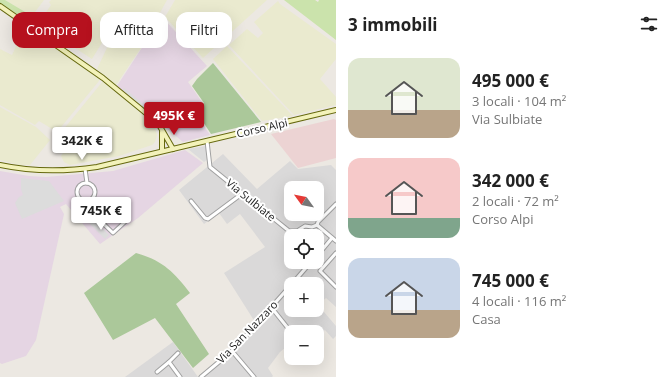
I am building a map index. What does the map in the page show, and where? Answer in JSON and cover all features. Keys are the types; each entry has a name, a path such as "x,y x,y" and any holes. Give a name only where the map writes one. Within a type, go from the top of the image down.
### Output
{"main road":[{"path":"0,6 91,69 158,123 173,149"},
{"name":"Corso Alpi","path":"0,165 23,170 41,171 85,169 336,110"},
{"path":"162,131 162,151"}],"street":[{"name":"Via Sulbiate","path":"207,141 210,166 289,231 297,231 305,226 312,228 317,225"},
{"path":"85,169 87,183"},
{"path":"87,183 93,186 95,192 92,198 86,201 80,199 76,193 80,184 87,183"},
{"path":"191,201 205,218 208,219 243,193"},
{"path":"86,201 86,207 113,233 127,220"},
{"path":"336,204 318,222 317,225 336,241"},
{"path":"324,246 332,238"},
{"path":"336,254 320,271 336,287"},
{"name":"Via San Nazzaro","path":"299,277 305,269"},
{"name":"Via San Nazzaro","path":"201,377 232,351 284,293"},
{"path":"271,307 285,325"},
{"path":"232,351 254,377"},
{"path":"157,372 178,353"},
{"path":"169,362 180,377"}],"shaded area":[{"path":"168,24 176,32 176,48 190,48 207,66 188,82 202,102 194,111 210,135 183,142 117,86 142,48 168,48"},
{"path":"124,88 156,115 154,117 123,90"},
{"path":"334,119 336,120 336,158 298,168 271,134"},
{"path":"206,146 208,159 204,162 188,149"},
{"path":"185,150 203,163 138,218 100,244 66,204 60,207 64,214 36,340 26,356 2,364 0,363 0,171 29,176 46,177 113,171"},
{"path":"223,154 257,189 290,161 298,169 331,165 336,170 336,307 326,298 324,300 324,277 284,277 284,317 324,317 324,312 336,326 336,336 333,339 324,331 324,325 284,325 284,349 268,368 273,376 272,377 198,377 230,350 255,322 224,273 265,247 240,214 227,224 219,213 204,224 179,190"},
{"path":"21,178 49,181 64,201 22,219 15,203 19,197 23,195 21,189"},
{"path":"86,212 109,235 105,239 82,216"},
{"path":"173,342 198,377 125,377"}],"green space":[{"path":"0,0 5,0 25,12 13,12 0,4"},
{"path":"5,0 44,0 35,12 25,12"},
{"path":"51,0 167,0 160,12 100,12 100,46 92,59 75,48 92,48 92,12 46,12 51,5 49,2"},
{"path":"175,0 267,0 232,32 232,12 176,12 176,29 168,20 168,12"},
{"path":"284,0 315,0 318,2 319,0 336,0 336,40"},
{"path":"278,1 280,4 336,44 336,59 320,79 336,97 336,105 294,115 232,48 232,42 247,29 258,38 263,33 254,22"},
{"path":"15,48 57,48 100,78 57,132 39,121 35,125 0,105 0,49 12,55"},
{"path":"107,48 141,48 116,85 97,69"},
{"path":"194,48 214,48 203,58"},
{"path":"225,48 229,48 293,116 262,121 213,59"},
{"path":"213,63 261,122 211,134 196,111 204,103 192,86"},
{"path":"103,81 154,124 157,135 155,142 152,145 119,156 70,165 64,162 61,156 72,139 63,130"},
{"path":"0,107 36,127 50,140 30,165 19,165 0,160"},
{"path":"136,253 153,259 167,268 190,293 176,304 209,354 193,368 155,318 113,340 84,293"}]}
